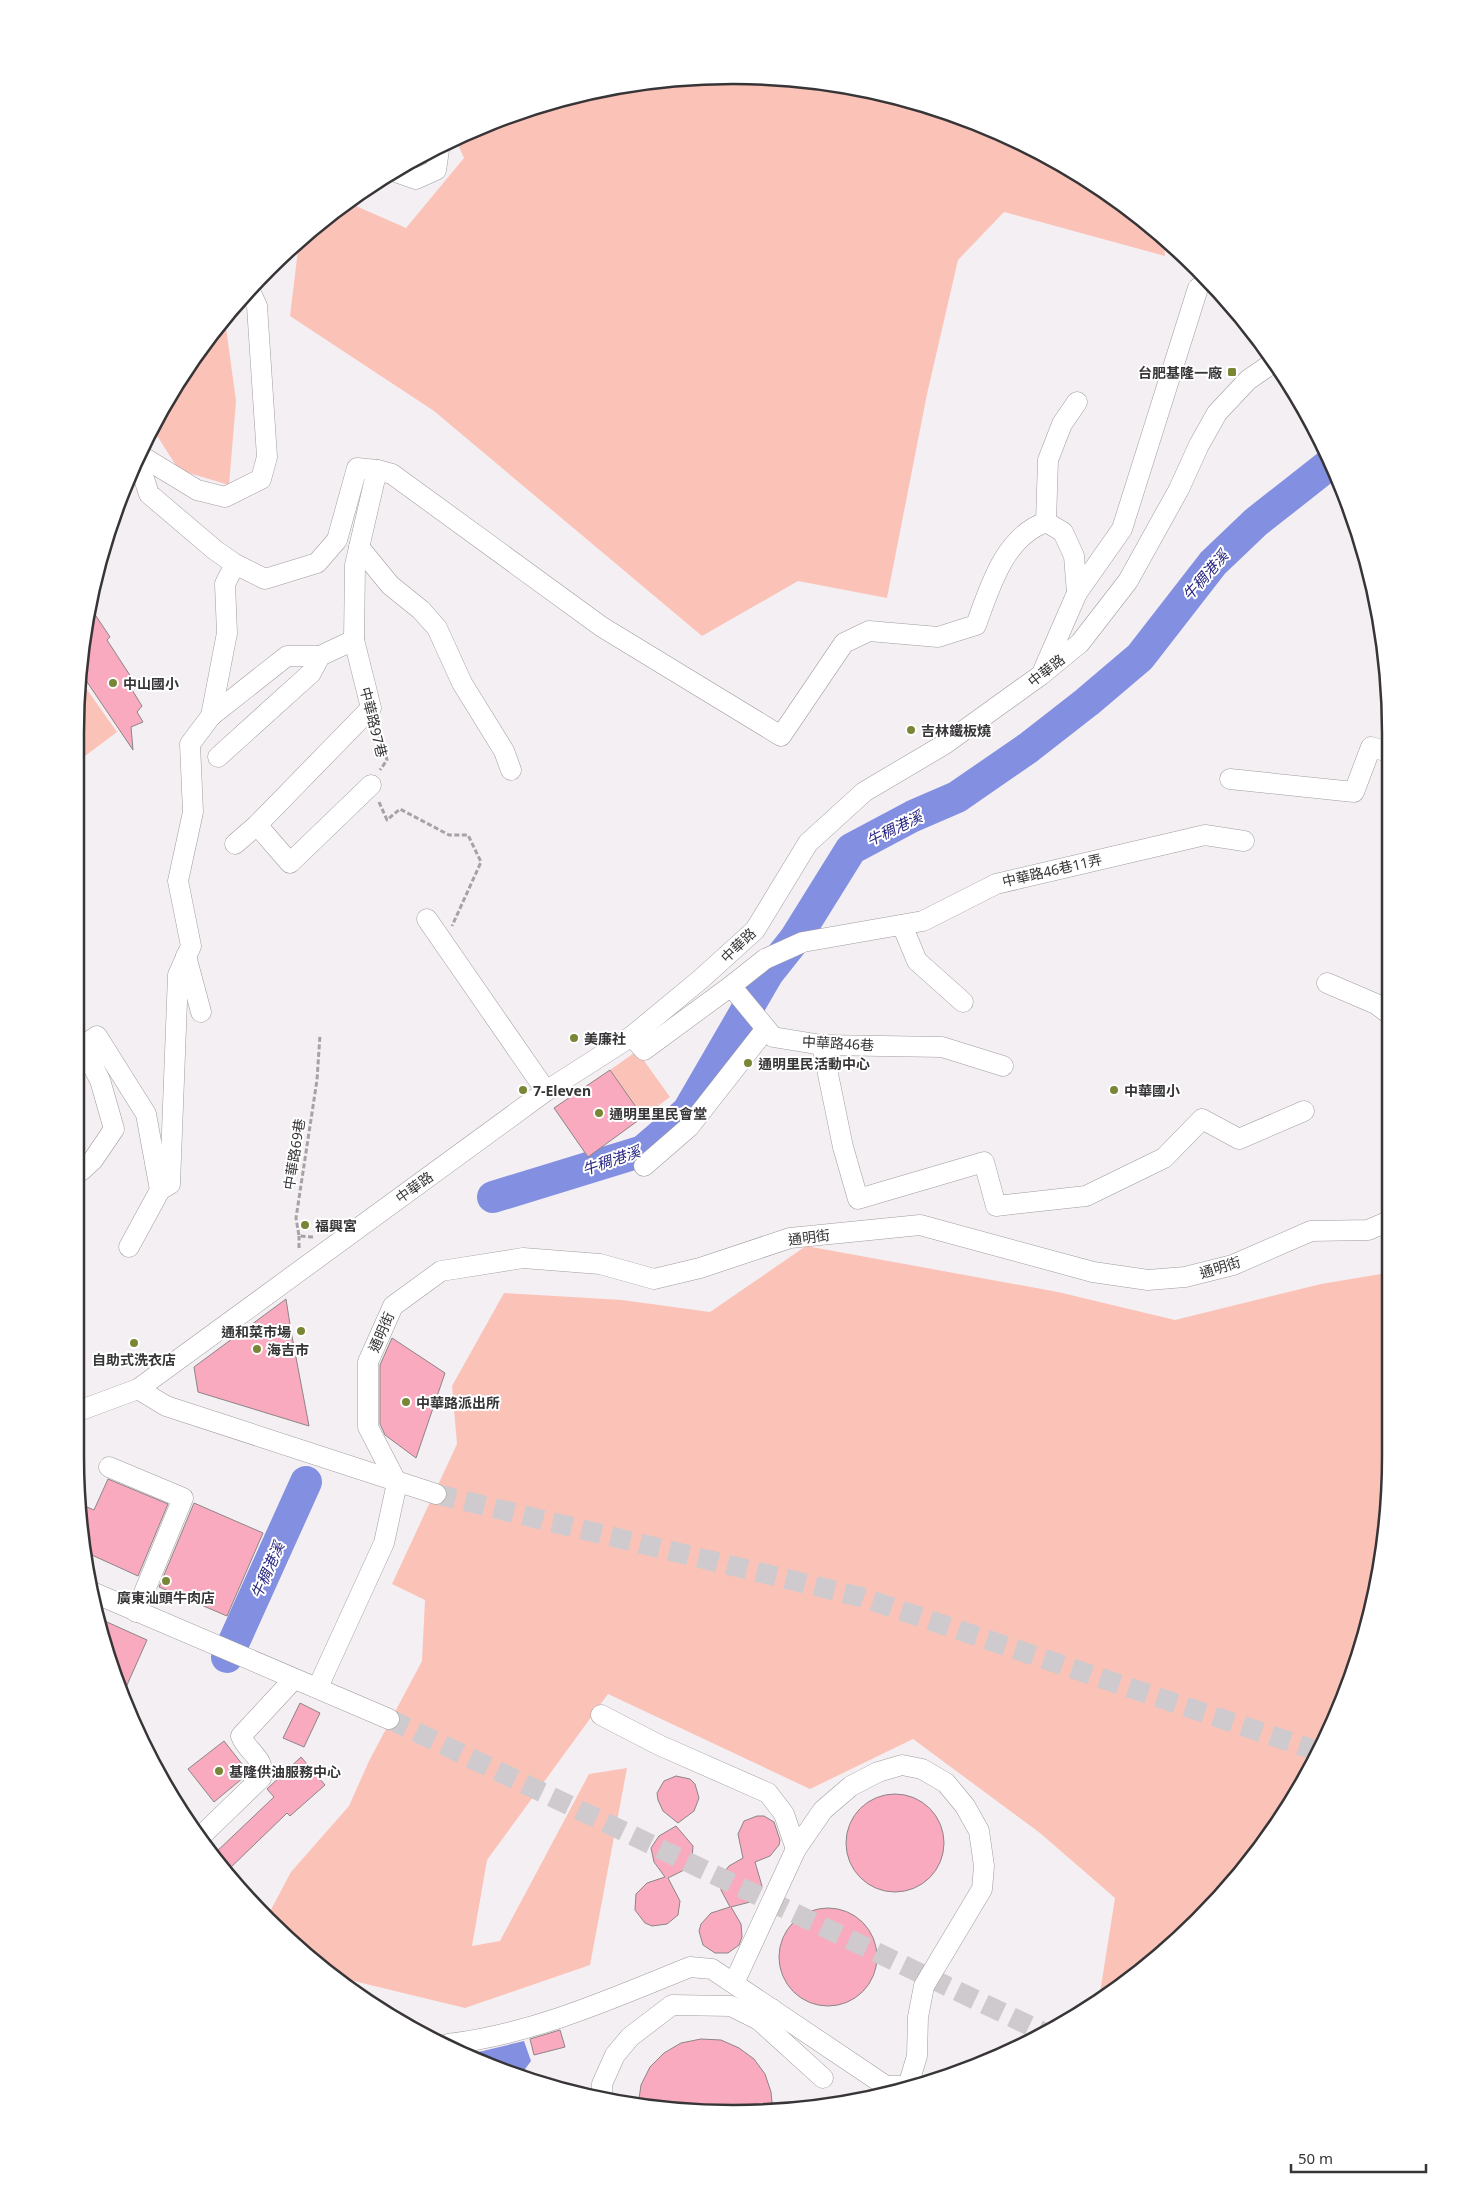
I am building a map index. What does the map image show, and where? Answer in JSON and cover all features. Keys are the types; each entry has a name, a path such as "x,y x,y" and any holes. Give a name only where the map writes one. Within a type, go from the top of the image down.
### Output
{"street":[{"path":"403,174 416,178 436,170 438,155"},
{"path":"1041,676 1077,593 1122,529 1198,288"},
{"path":"145,460 197,490 225,497 261,479 267,457 256,306 252,297"},
{"name":"中華路","path":"84,1409 138,1389 546,1091 632,1036 701,979 755,930 808,843 864,792 946,744 1041,676 1080,643 1128,581 1179,489 1199,445 1217,413 1248,380 1268,366"},
{"path":"1046,522 1048,460 1062,424 1077,402"},
{"path":"141,468 149,494 235,564 265,579 317,563 337,540 357,468 392,474 602,627 781,736 844,643 869,631 938,637 976,625 994,577 1010,549 1034,526 1046,522 1063,532 1074,556 1077,593"},
{"name":"中華路97巷","path":"371,708 354,640 355,565 377,470"},
{"path":"359,547 390,585 421,610 437,628 462,683 504,751 510,770"},
{"path":"212,716 227,633 225,584 235,564"},
{"path":"129,1247 160,1190 170,1184 178,975 191,946 178,881 193,812 190,744 212,716 287,656 320,656 354,640"},
{"path":"218,757 311,673 320,656"},
{"path":"235,844 257,825 371,708"},
{"path":"1230,779 1354,792 1372,747 1382,750"},
{"path":"257,825 290,863 371,785"},
{"name":"中華路46巷11弄","path":"734,989 765,958 803,942 923,921 996,884 1205,835 1244,841"},
{"path":"427,919 445,942 546,1091"},
{"path":"902,925 917,961 963,1002"},
{"path":"186,956 201,1012"},
{"path":"1327,983 1376,1004 1382,1008"},
{"path":"632,1036 644,1050 734,989 763,1027 689,1126 644,1166"},
{"name":"中華路46巷","path":"763,1027 773,1037 822,1045 942,1047 1003,1066"},
{"path":"84,1045 97,1036 146,1114 160,1190"},
{"path":"822,1045 842,1146 858,1199 984,1162 996,1206 1086,1196 1164,1158 1202,1119 1239,1139 1304,1111"},
{"path":"84,1050 100,1080 114,1129 93,1160 84,1168"},
{"name":"通明街","path":"397,1483 368,1427 368,1362 393,1306 441,1271 523,1258 600,1264 654,1279 700,1268 790,1238 920,1226 1092,1272 1148,1280 1185,1277 1233,1265 1311,1231 1368,1230 1382,1224"},
{"path":"138,1389 166,1406 397,1483 436,1494"},
{"path":"109,1466 183,1498 136,1612"},
{"path":"318,1687 384,1543 397,1483"},
{"path":"99,1595 294,1679 318,1687 389,1719"},
{"path":"205,1833 261,1778 264,1769 241,1736 294,1679"},
{"path":"601,1715 659,1745 768,1793 784,1814 796,1849"},
{"path":"734,1983 796,1849 823,1810 851,1786 878,1772 902,1765 922,1769 946,1783 966,1806 979,1831 984,1866 982,1889 924,1986 918,2018 917,2056 910,2080"},
{"path":"457,2043 471,2042 536,2026 690,1967 712,1969 734,1983 766,2014 823,2078"},
{"path":"602,2092 602,2084 615,2055 630,2037 672,2005 731,2006 766,2014 888,2086"}],"path":[{"name":"中華路97巷","path":"371,708 387,760 371,785"},
{"path":"371,785 388,820 400,809 449,835 468,835 481,862 445,942"},
{"name":"中華路69巷","path":"320,1035 317,1080 296,1218 299,1236 338,1243"}],"shaded area":[{"path":"691,85 775,85 818,89 860,96 942,118 1020,151 1094,193 1161,245 1164,248 1165,256 1004,212 958,260 927,394 887,598 798,581 702,636 434,411 290,316 298,252 305,245 355,206 406,228 464,158 458,145 485,133 524,118 606,96 648,89"},
{"path":"226,328 236,401 229,485 179,470 157,435 193,372"},
{"path":"85,687 117,732 84,757"},
{"path":"637,1051 670,1097 643,1117 610,1070"},
{"path":"806,1246 1058,1292 1175,1320 1321,1284 1382,1274 1382,1456 1377,1541 1370,1583 1360,1624 1348,1665 1333,1704 1295,1781 1273,1817 1248,1851 1192,1915 1161,1944 1100,1991 1115,1898 1040,1833 913,1739 810,1789 608,1694 487,1860 472,1946 500,1941 589,1774 627,1768 590,1965 465,2008 351,1980 305,1944 270,1911 291,1872 349,1806 369,1761 422,1661 425,1600 392,1584 457,1444 452,1386 504,1293 622,1300 710,1312"}],"water":[{"path":"524,2041 531,2061 524,2071 477,2052"}],"building":[{"path":"95,614 110,637 107,640 133,680 129,685 142,706 137,712 143,722 131,727 133,750 86,680"},
{"name":"通明里里民會堂","path":"610,1070 643,1117 588,1157 554,1108"},
{"name":"海吉市","path":"286,1299 309,1426 198,1392 194,1367"},
{"name":"中華路派出所","path":"392,1338 445,1373 416,1458 385,1435 380,1424 380,1365"},
{"path":"108,1479 168,1504 138,1576 91,1555 86,1509 87,1507 94,1510"},
{"path":"194,1503 263,1533 227,1616 159,1587"},
{"path":"105,1621 147,1640 126,1687"},
{"path":"300,1703 320,1713 304,1747 283,1738"},
{"name":"基隆供油服務中心","path":"224,1741 249,1773 214,1802 188,1769"},
{"path":"301,1757 325,1785 290,1816 287,1813 231,1867 218,1851 274,1797 267,1789"},
{"path":"676,1776 690,1779 695,1784 699,1798 694,1811 678,1823 663,1811 657,1793 664,1781"},
{"path":"895,1794 914,1797 930,1808 941,1824 944,1843 941,1862 930,1878 914,1889 895,1892 876,1889 860,1878 849,1862 846,1843 849,1824 860,1808 876,1797"},
{"path":"757,1816 764,1816 774,1822 780,1840 779,1845 770,1856 755,1862 762,1886 755,1898 750,1902 731,1907 741,1924 742,1937 739,1945 728,1953 715,1953 703,1945 699,1931 701,1924 711,1913 730,1907 721,1890 720,1877 729,1866 743,1858 738,1834 744,1821"},
{"path":"676,1826 693,1846 692,1859 684,1870 668,1878 680,1901 678,1915 667,1924 652,1926 645,1923 635,1910 636,1894 647,1883 665,1877 654,1862 651,1848 659,1836"},
{"path":"828,1908 847,1911 863,1922 874,1938 877,1957 874,1976 863,1992 847,2003 828,2006 809,2003 793,1992 782,1976 779,1957 782,1938 793,1922 809,1911"},
{"path":"560,2030 565,2047 534,2055 530,2039"},
{"path":"701,2039 721,2040 739,2048 754,2059 765,2074 771,2092 772,2104 691,2104 639,2099 641,2085 650,2067 664,2053 681,2043"}],"waterway":[{"name":"牛稠港溪","path":"493,1197 643,1151 664,1133 688,1111 768,973 795,939 851,849 913,816 957,797 1028,748 1087,702 1140,657 1213,563 1256,522 1325,468"},
{"name":"牛稠港溪","path":"227,1657 306,1482"}],"tunnel":[{"path":"436,1494 861,1597 1312,1749"},
{"path":"389,1719 1037,2029"}],"place":[{"name":"台肥基隆一廠","path":"1232,372"},
{"name":"中山國小","path":"113,683"},
{"name":"吉林鐵板燒","path":"911,730"},
{"name":"美廉社","path":"574,1038"},
{"name":"通明里民活動中心","path":"748,1063"},
{"name":"7-Eleven","path":"523,1090"},
{"name":"中華國小","path":"1114,1090"},
{"name":"通明里里民會堂","path":"599,1113"},
{"name":"福興宮","path":"305,1225"},
{"name":"通和菜市場","path":"301,1331"},
{"name":"自助式洗衣店","path":"134,1343"},
{"name":"海吉市","path":"257,1349"},
{"name":"中華路派出所","path":"406,1402"},
{"name":"廣東汕頭牛肉店","path":"166,1581"},
{"name":"基隆供油服務中心","path":"219,1771"}]}
